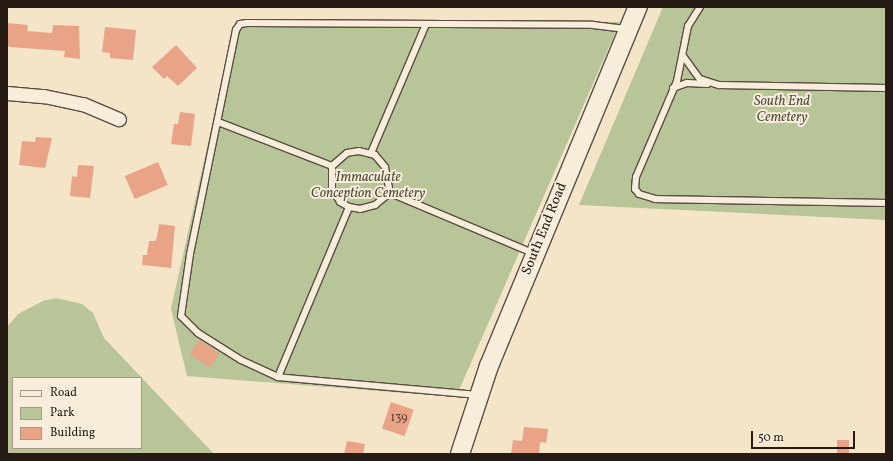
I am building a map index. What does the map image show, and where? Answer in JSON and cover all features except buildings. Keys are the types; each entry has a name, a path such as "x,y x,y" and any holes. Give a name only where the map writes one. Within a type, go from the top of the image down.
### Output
{"street":[{"name":"South End Road","path":"460,454 479,395 638,7"},
{"path":"7,93 44,96 83,104 119,119"}],"lane":[{"path":"700,7 688,26 683,56 673,88 636,177 635,189 639,194 655,199 886,203"},
{"path":"479,395 278,377 241,360 198,333 181,316 236,30 240,24 594,25 628,29"},
{"path":"371,153 426,24"},
{"path":"683,56 694,74 708,84"},
{"path":"673,88 687,84 886,88"},
{"path":"218,122 332,166"},
{"path":"347,153 371,153 385,167 390,192 375,205 360,208 349,207 340,202 332,189 332,166 347,153"},
{"path":"390,192 536,255"},
{"path":"278,377 349,207"}],"green space":[{"name":"South End Cemetery","path":"663,7 886,7 886,220 579,205"},
{"name":"Immaculate Conception Cemetery","path":"426,20 620,22 456,397 187,376 171,309 235,22"},
{"path":"56,298 82,304 93,313 104,338 141,377 12,377 12,449 142,449 142,378 214,454 7,454 7,327 18,314 43,301"}]}
